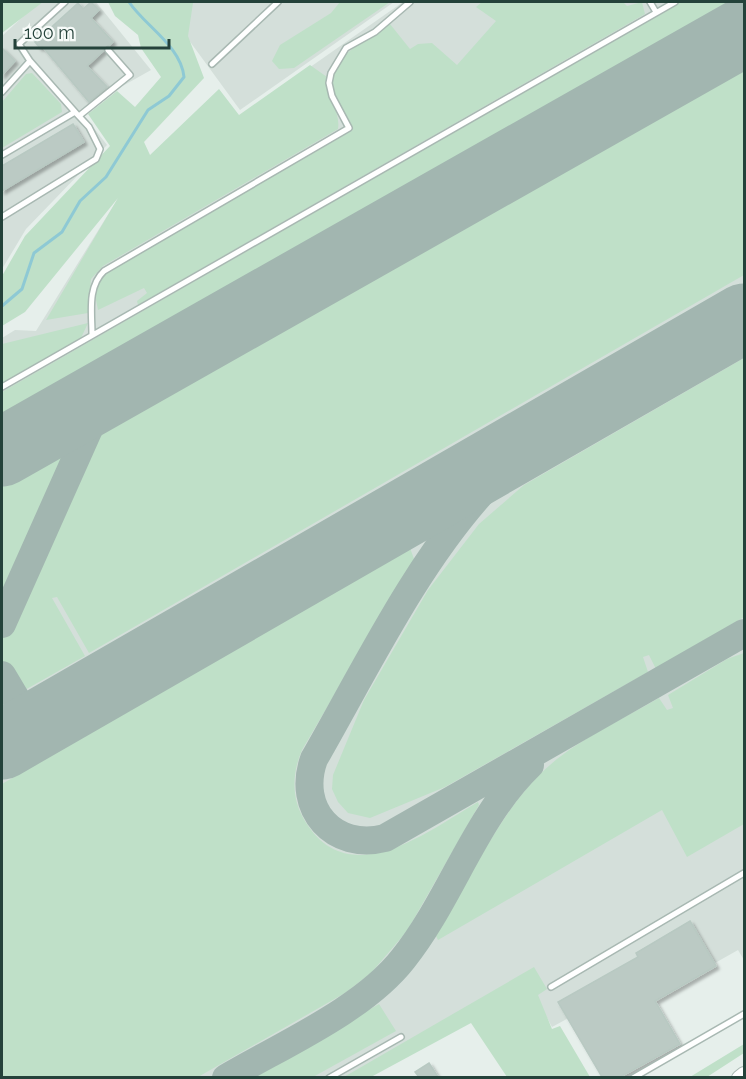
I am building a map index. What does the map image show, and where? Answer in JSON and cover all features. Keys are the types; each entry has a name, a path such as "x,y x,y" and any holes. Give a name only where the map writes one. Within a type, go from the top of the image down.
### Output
{"street":[{"path":"739,1077 744,1074"}],"lane":[{"path":"2,217 96,159 100,149 89,127 30,61 19,44 65,2"},
{"path":"212,64 278,2"},
{"path":"92,335 92,289 96,278 104,271 348,128 332,96 329,83 331,73 346,48 375,32 410,2"},
{"path":"650,2 656,12"},
{"path":"2,387 675,2"},
{"path":"2,155 77,114 130,75 108,50"},
{"path":"2,92 30,61"},
{"path":"551,987 744,873"},
{"path":"633,1077 744,1014"},
{"path":"329,1077 401,1036"}],"shaded area":[{"path":"39,2 96,2 151,70 80,110 107,145 26,229 2,269 2,36"},
{"path":"161,2 394,2 240,110"},
{"path":"403,2 744,2 744,960 738,950 715,963 716,966 655,1001 642,978 552,1027 529,984 365,1077 2,1077 2,338 15,330 36,331 138,166 239,117"}],"green space":[{"path":"2,2 43,2 2,33"},
{"path":"108,2 193,3 188,36 204,78 144,142 150,155 219,89 239,115 310,65 327,77 338,129 103,266 91,279 88,313 46,320 118,198 25,312 2,326 2,276 25,236 110,146 88,114 117,91 135,107 161,77 141,48 138,35 115,16"},
{"path":"340,2 390,2 294,68 279,69 272,61 280,45 331,13"},
{"path":"482,2 623,2 627,6 642,2 645,14 138,305 137,301 147,293 144,288 98,310 94,290 105,273 353,130 335,97 332,79 341,59 350,51 390,24 410,49 418,44 432,43 457,65 496,21 476,7"},
{"path":"680,2 744,2 744,275 89,653 57,597 52,598 85,656 16,695 2,676 2,392"},
{"path":"32,73 61,104 62,112 2,148 2,102 26,74"},
{"path":"88,323 81,338 2,384 2,344"},
{"path":"744,358 744,617 656,669 649,655 643,657 648,672 445,787 370,818 348,813 338,802 332,789 333,775 364,700 428,590 479,524 524,485"},
{"path":"410,548 414,559 302,750 296,768 294,786 300,813 323,842 344,853 366,855 389,850 413,840 478,802 479,805 407,931 371,973 345,993 198,1077 2,1077 2,784"},
{"path":"744,653 744,824 687,857 662,810 438,940 436,936 501,823 516,801 550,765 589,737 659,698 667,710 673,708 668,695 727,659"},
{"path":"534,967 547,989 538,995 552,1029 560,1026 590,1077 507,1077 471,1023 371,1077 344,1077"},
{"path":"379,1004 396,1031 313,1077 252,1077"},
{"path":"744,1044 744,1053 707,1077 690,1077"}],"building":[{"path":"91,2 99,10 91,18 113,42 87,66 107,87 89,102 42,46 40,48 35,42 78,3 83,9"},
{"path":"2,48 15,61 2,75"},
{"path":"73,124 84,142 2,191 2,166"},
{"path":"690,921 716,966 655,1001 680,1044 620,1077 602,1077 558,1002 638,957 636,953"},
{"path":"429,1063 438,1077 419,1077 415,1072"}],"waterway":[{"path":"2,306 22,289 34,253 62,232 80,201 106,177 148,110 169,96 184,77 181,66 169,46 129,2"}],"taxiway":[{"path":"2,624 105,393"},
{"path":"574,417 516,460 485,489 436,550 414,584 314,759 310,777 310,794 315,809 324,822 335,832 350,838 367,840 385,838 744,633"},
{"path":"2,675 33,727"},
{"path":"226,1078 344,1010 386,977 420,936 493,810 510,786 530,765"}],"runway":[{"path":"2,452 744,32"},
{"path":"2,745 744,318"}]}
